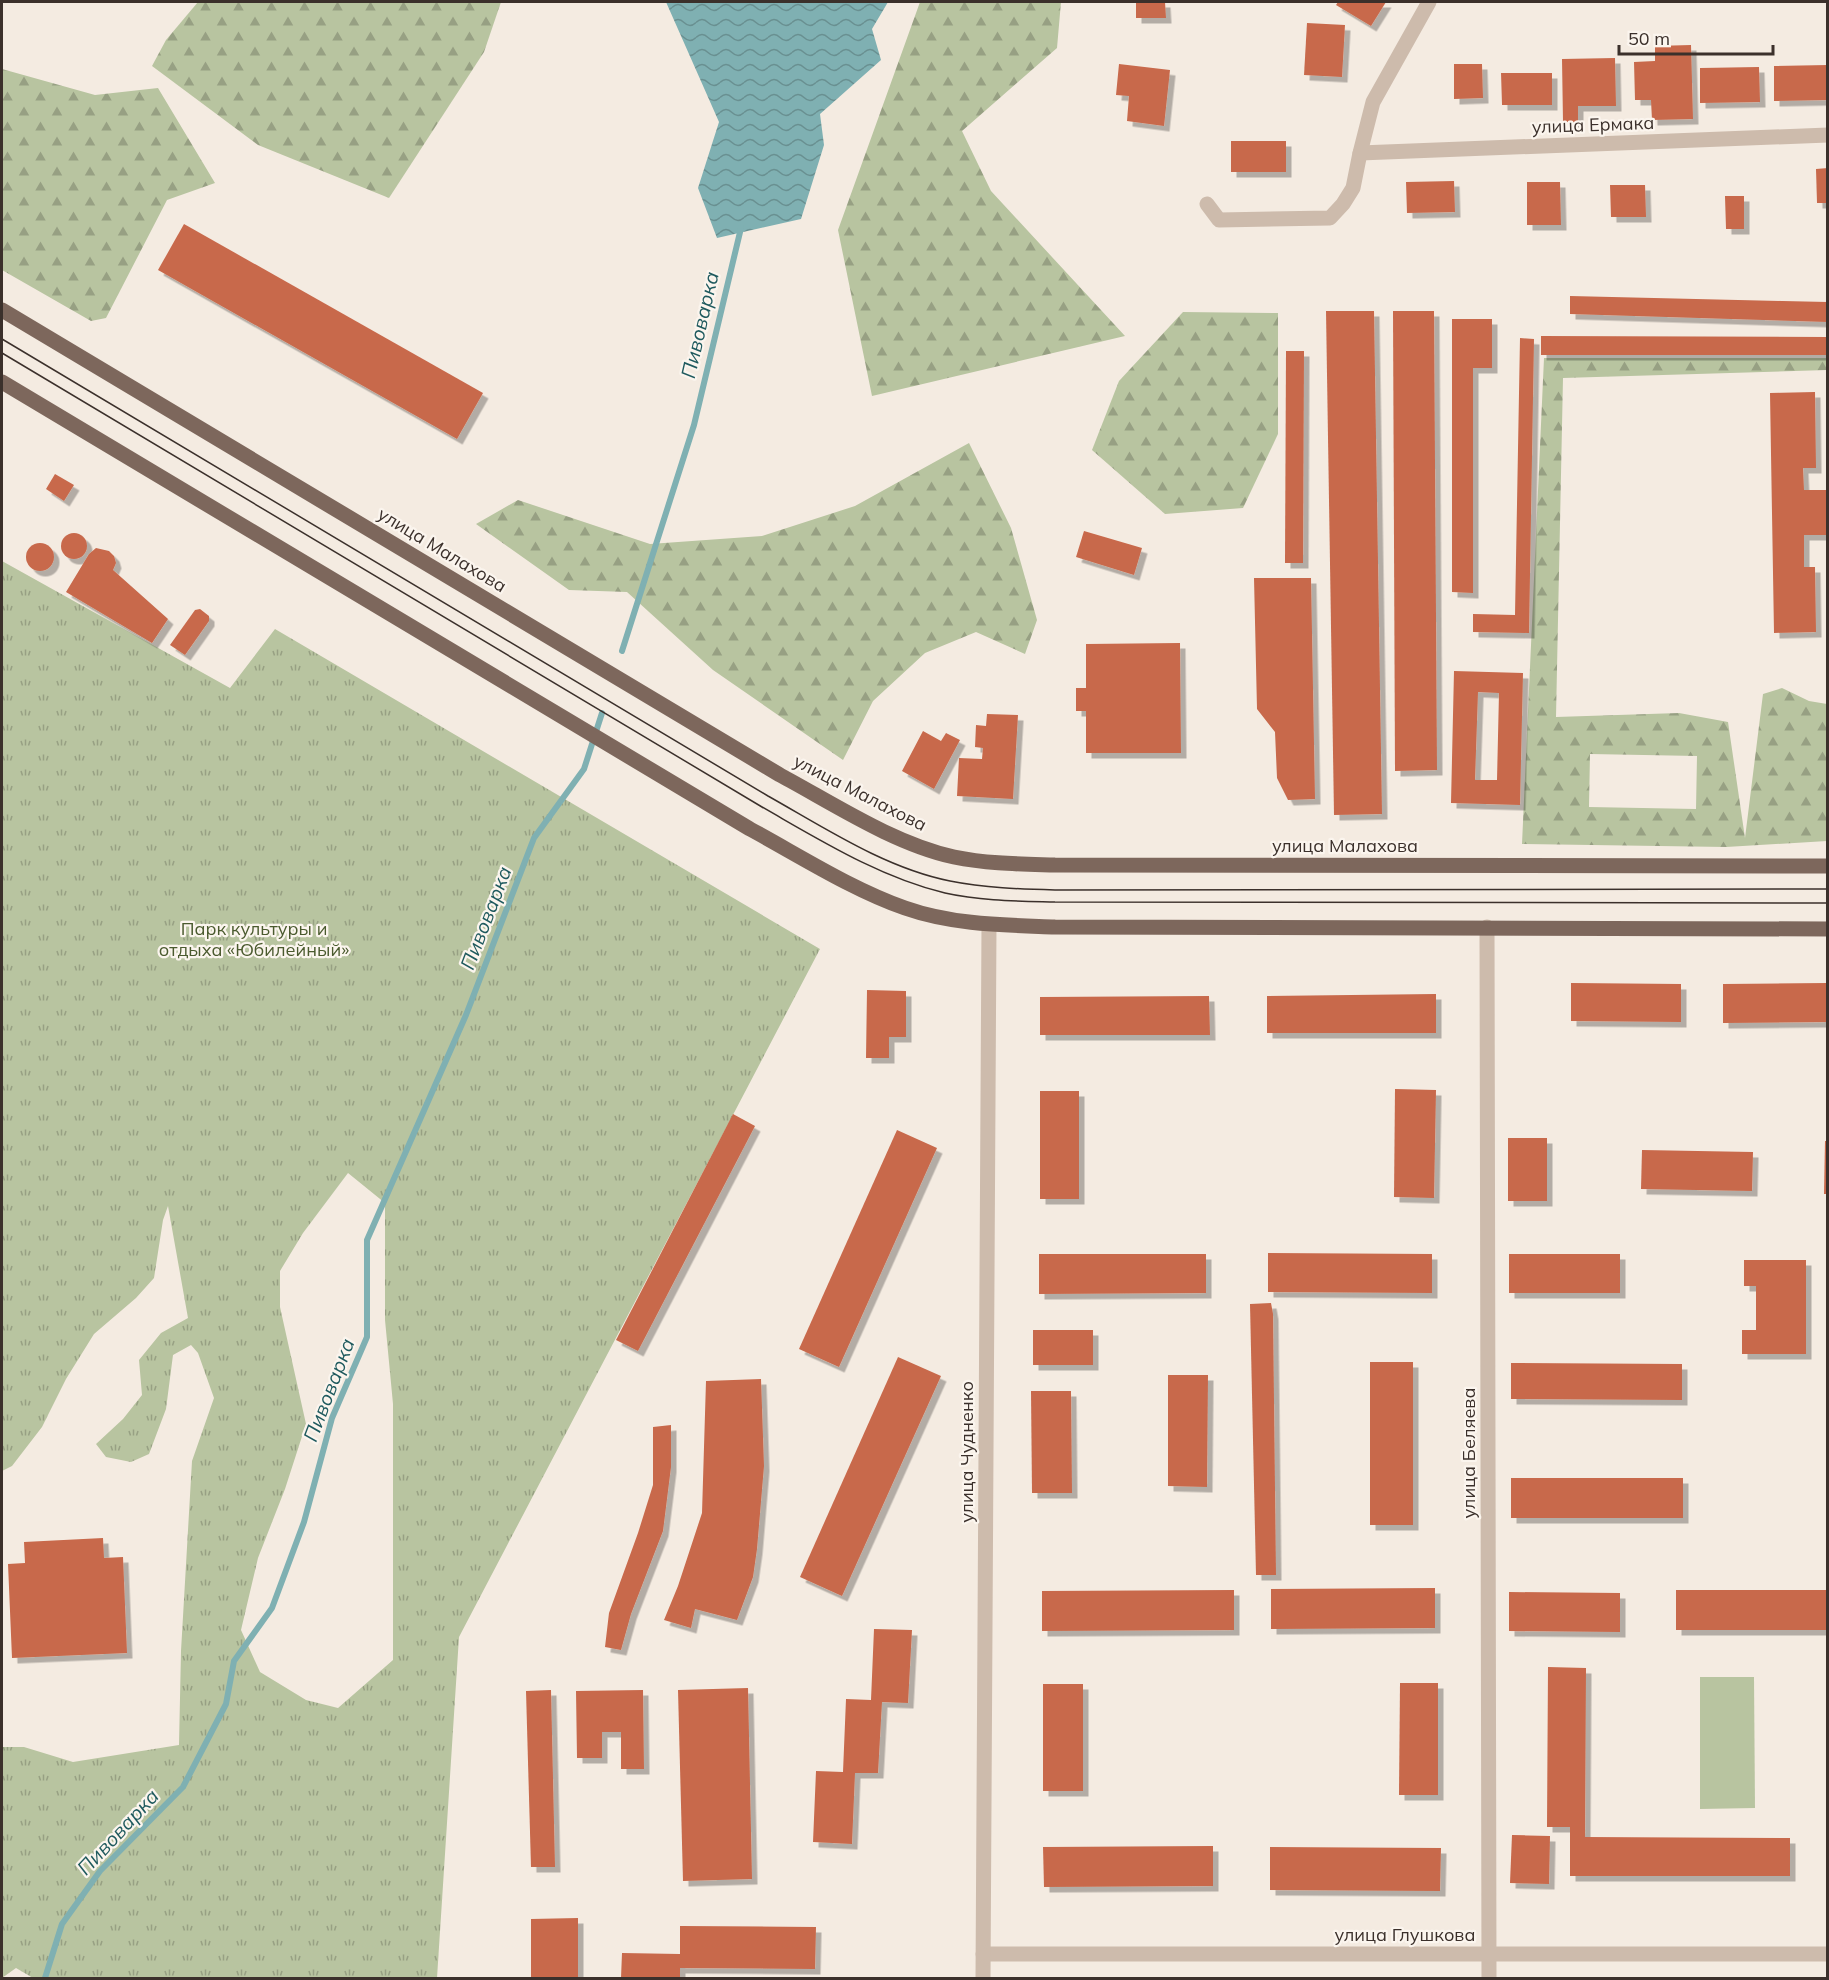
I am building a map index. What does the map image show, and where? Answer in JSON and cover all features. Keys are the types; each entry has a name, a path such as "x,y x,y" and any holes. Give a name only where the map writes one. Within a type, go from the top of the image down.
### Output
{"main road":[{"name":"улица Малахова","path":"2,310 780,774 888,833 953,857 993,863 1055,865 1827,866"},
{"path":"2,382 759,834 862,889 905,908 989,925 1055,927 1827,929"}],"street":[{"path":"1207,204 1219,220 1330,218 1353,188 1373,102 1429,2"},
{"name":"улица Ермака","path":"1360,153 1827,135"},
{"name":"улица Чудненко","path":"983,1978 989,925"},
{"name":"улица Беляева","path":"1487,927 1489,1978"},
{"name":"улица Глушкова","path":"983,1954 1827,1954"}],"green space":[{"path":"198,2 501,2 484,52 389,198 258,145 152,66 166,40"},
{"path":"920,2 1061,2 1057,48 962,131 991,191 1125,336 872,396 838,230"},
{"path":"2,69 95,95 158,88 215,183 167,200 106,318 91,321 2,270"},
{"path":"1183,312 1278,313 1278,434 1243,508 1165,514 1092,450 1119,381"},
{"path":"1544,358 1827,358 1827,370 1563,378 1556,717 1679,713 1728,722 1745,838 1763,694 1782,688 1809,701 1827,704 1827,841 1726,847 1522,844","holes":["1590,754 1697,756 1696,809 1589,807"]},
{"path":"969,443 1011,528 1037,620 1025,654 976,632 925,653 873,701 843,760 713,670 627,592 569,590 476,524 518,500 650,544 762,536 855,506"},
{"name":"Парк культуры и отдыха «Юбилейный»","path":"2,561 230,688 275,629 820,949 459,1637 437,1978 33,1978 16,1968 2,1978 2,1747 24,1747 73,1762 179,1745 181,1651 192,1461 214,1398 198,1353 191,1345 173,1355 166,1409 149,1454 131,1462 106,1457 96,1444 123,1419 142,1395 139,1360 161,1333 188,1318 168,1206 163,1220 154,1278 136,1298 94,1334 66,1379 42,1427 12,1466 2,1471","holes":["348,1173 385,1203 385,1320 393,1404 393,1660 338,1708 306,1700 260,1672 241,1630 258,1558 285,1489 306,1424 280,1307 280,1271 303,1233"]},
{"path":"1700,1677 1754,1677 1755,1808 1700,1809"}],"water":[{"path":"666,2 888,2 872,29 881,60 820,114 824,145 801,219 717,238 698,188 719,122"}],"building":[{"path":"1136,2 1165,2 1166,18 1136,18"},
{"path":"1338,2 1386,2 1371,26 1336,5"},
{"path":"1307,23 1345,25 1342,77 1304,75"},
{"path":"1691,45 1693,119 1652,120 1651,100 1635,100 1634,62 1655,61 1655,46"},
{"path":"1615,58 1616,106 1578,106 1578,122 1563,122 1562,59"},
{"path":"1119,64 1170,70 1164,126 1127,121 1129,96 1116,95"},
{"path":"1454,64 1482,64 1483,98 1454,99"},
{"path":"1828,65 1828,100 1774,101 1774,66"},
{"path":"1759,67 1760,102 1700,103 1700,68"},
{"path":"1501,73 1552,73 1552,105 1502,105"},
{"path":"1231,141 1286,141 1286,172 1231,172"},
{"path":"1828,168 1828,203 1817,203 1816,169"},
{"path":"1454,181 1455,212 1407,213 1406,182"},
{"path":"1527,182 1560,182 1561,225 1527,225"},
{"path":"1610,185 1645,185 1646,217 1611,217"},
{"path":"1725,196 1744,196 1744,229 1726,229"},
{"path":"184,224 483,393 457,439 158,270"},
{"path":"1570,296 1828,302 1828,322 1570,314"},
{"path":"1326,311 1374,311 1382,814 1334,815"},
{"path":"1393,311 1434,311 1437,770 1395,771"},
{"path":"1452,319 1492,319 1492,368 1473,368 1473,593 1452,592"},
{"path":"1541,336 1828,337 1828,355 1541,355"},
{"path":"1520,338 1534,339 1529,633 1473,632 1473,614 1515,615"},
{"path":"1286,351 1304,351 1303,563 1285,563"},
{"path":"1815,392 1816,468 1803,468 1804,490 1828,490 1828,535 1804,535 1804,567 1815,567 1816,632 1774,633 1770,393"},
{"path":"55,474 74,485 64,501 46,489"},
{"path":"1084,531 1142,548 1134,575 1076,557"},
{"path":"74,533 83,537 87,546 83,555 74,559 65,555 61,546 65,537"},
{"path":"40,543 50,547 54,557 50,567 40,571 30,567 26,557 30,547"},
{"path":"96,548 109,551 116,563 113,570 168,619 152,643 66,592 89,554"},
{"path":"1254,578 1311,578 1315,799 1288,800 1277,778 1275,732 1257,709"},
{"path":"200,609 209,616 209,621 185,655 170,645 195,610"},
{"path":"1180,643 1181,753 1086,753 1086,711 1076,711 1076,688 1086,688 1086,644"},
{"path":"1454,671 1523,673 1520,805 1451,803","holes":["1478,692 1499,693 1497,780 1475,780"]},
{"path":"987,714 1018,715 1013,799 957,796 959,758 982,759 983,748 975,747 976,725 986,726"},
{"path":"923,731 941,741 946,733 960,740 934,789 902,771"},
{"path":"1571,983 1681,984 1681,1022 1571,1021"},
{"path":"1828,983 1828,1022 1723,1023 1723,984"},
{"path":"867,990 906,991 906,1037 889,1037 889,1058 866,1058"},
{"path":"1436,994 1436,1033 1267,1033 1267,996"},
{"path":"1209,996 1210,1035 1040,1035 1040,997"},
{"path":"1395,1089 1436,1090 1434,1198 1394,1197"},
{"path":"1040,1091 1079,1091 1079,1199 1040,1199"},
{"path":"733,1114 755,1126 638,1351 616,1340"},
{"path":"897,1130 937,1148 839,1367 799,1349"},
{"path":"1508,1138 1547,1138 1547,1201 1508,1201"},
{"path":"1825,1141 1828,1141 1828,1194 1824,1194"},
{"path":"1642,1150 1753,1152 1752,1191 1641,1189"},
{"path":"1268,1253 1432,1254 1432,1293 1268,1292"},
{"path":"1039,1254 1206,1254 1206,1293 1039,1294"},
{"path":"1509,1254 1620,1254 1620,1293 1509,1293"},
{"path":"1744,1260 1806,1260 1806,1354 1742,1354 1742,1330 1756,1330 1756,1286 1744,1286"},
{"path":"1271,1303 1276,1575 1256,1575 1250,1304"},
{"path":"1033,1330 1093,1330 1093,1365 1033,1365"},
{"path":"898,1357 941,1376 842,1596 800,1577"},
{"path":"1370,1362 1413,1362 1413,1525 1370,1525"},
{"path":"1511,1363 1682,1364 1682,1400 1511,1399"},
{"path":"1168,1375 1208,1375 1207,1487 1168,1486"},
{"path":"761,1379 764,1466 757,1549 753,1577 737,1620 695,1609 691,1628 664,1620 678,1586 702,1513 706,1381"},
{"path":"1031,1391 1071,1391 1072,1493 1032,1493"},
{"path":"671,1425 671,1467 663,1531 631,1614 621,1650 605,1647 609,1613 653,1485 653,1427"},
{"path":"1511,1478 1683,1478 1683,1518 1511,1518"},
{"path":"103,1538 104,1558 123,1557 127,1653 12,1658 8,1564 25,1563 24,1542"},
{"path":"1435,1588 1435,1628 1271,1629 1271,1589"},
{"path":"1234,1590 1234,1630 1042,1631 1042,1591"},
{"path":"1676,1590 1828,1590 1828,1630 1676,1630"},
{"path":"1509,1592 1620,1593 1620,1632 1509,1631"},
{"path":"874,1629 912,1630 908,1703 882,1702 878,1773 855,1773 852,1844 813,1842 816,1771 843,1772 846,1699 871,1700"},
{"path":"1548,1667 1586,1668 1585,1837 1790,1838 1790,1876 1570,1876 1570,1827 1547,1827"},
{"path":"1400,1683 1438,1683 1438,1795 1399,1795"},
{"path":"1043,1684 1083,1684 1083,1791 1043,1791"},
{"path":"748,1688 752,1879 683,1881 678,1690"},
{"path":"551,1690 555,1867 531,1867 526,1691"},
{"path":"643,1690 644,1769 621,1769 621,1732 602,1732 602,1758 577,1758 576,1691"},
{"path":"1512,1835 1550,1836 1549,1884 1510,1883"},
{"path":"1213,1846 1213,1886 1044,1887 1043,1847"},
{"path":"1270,1847 1441,1848 1440,1891 1270,1890"},
{"path":"578,1918 578,1978 531,1978 531,1919"},
{"path":"680,1926 816,1927 815,1969 680,1968 680,1978 621,1978 622,1953 680,1954"}],"waterway":[{"name":"Пивоварка","path":"622,651 694,425 741,228"},
{"name":"Пивоварка","path":"45,1978 62,1924 100,1871 183,1787 226,1704 234,1661 272,1608 304,1522 332,1418 367,1337 367,1240 466,1015 534,838 584,769 602,713"}],"tram line":[{"path":"2,339 833,834 879,857 926,875 976,885 1055,890 1828,889"},
{"path":"2,353 762,807 850,856 921,886 972,898 1055,902 1828,903"}]}
